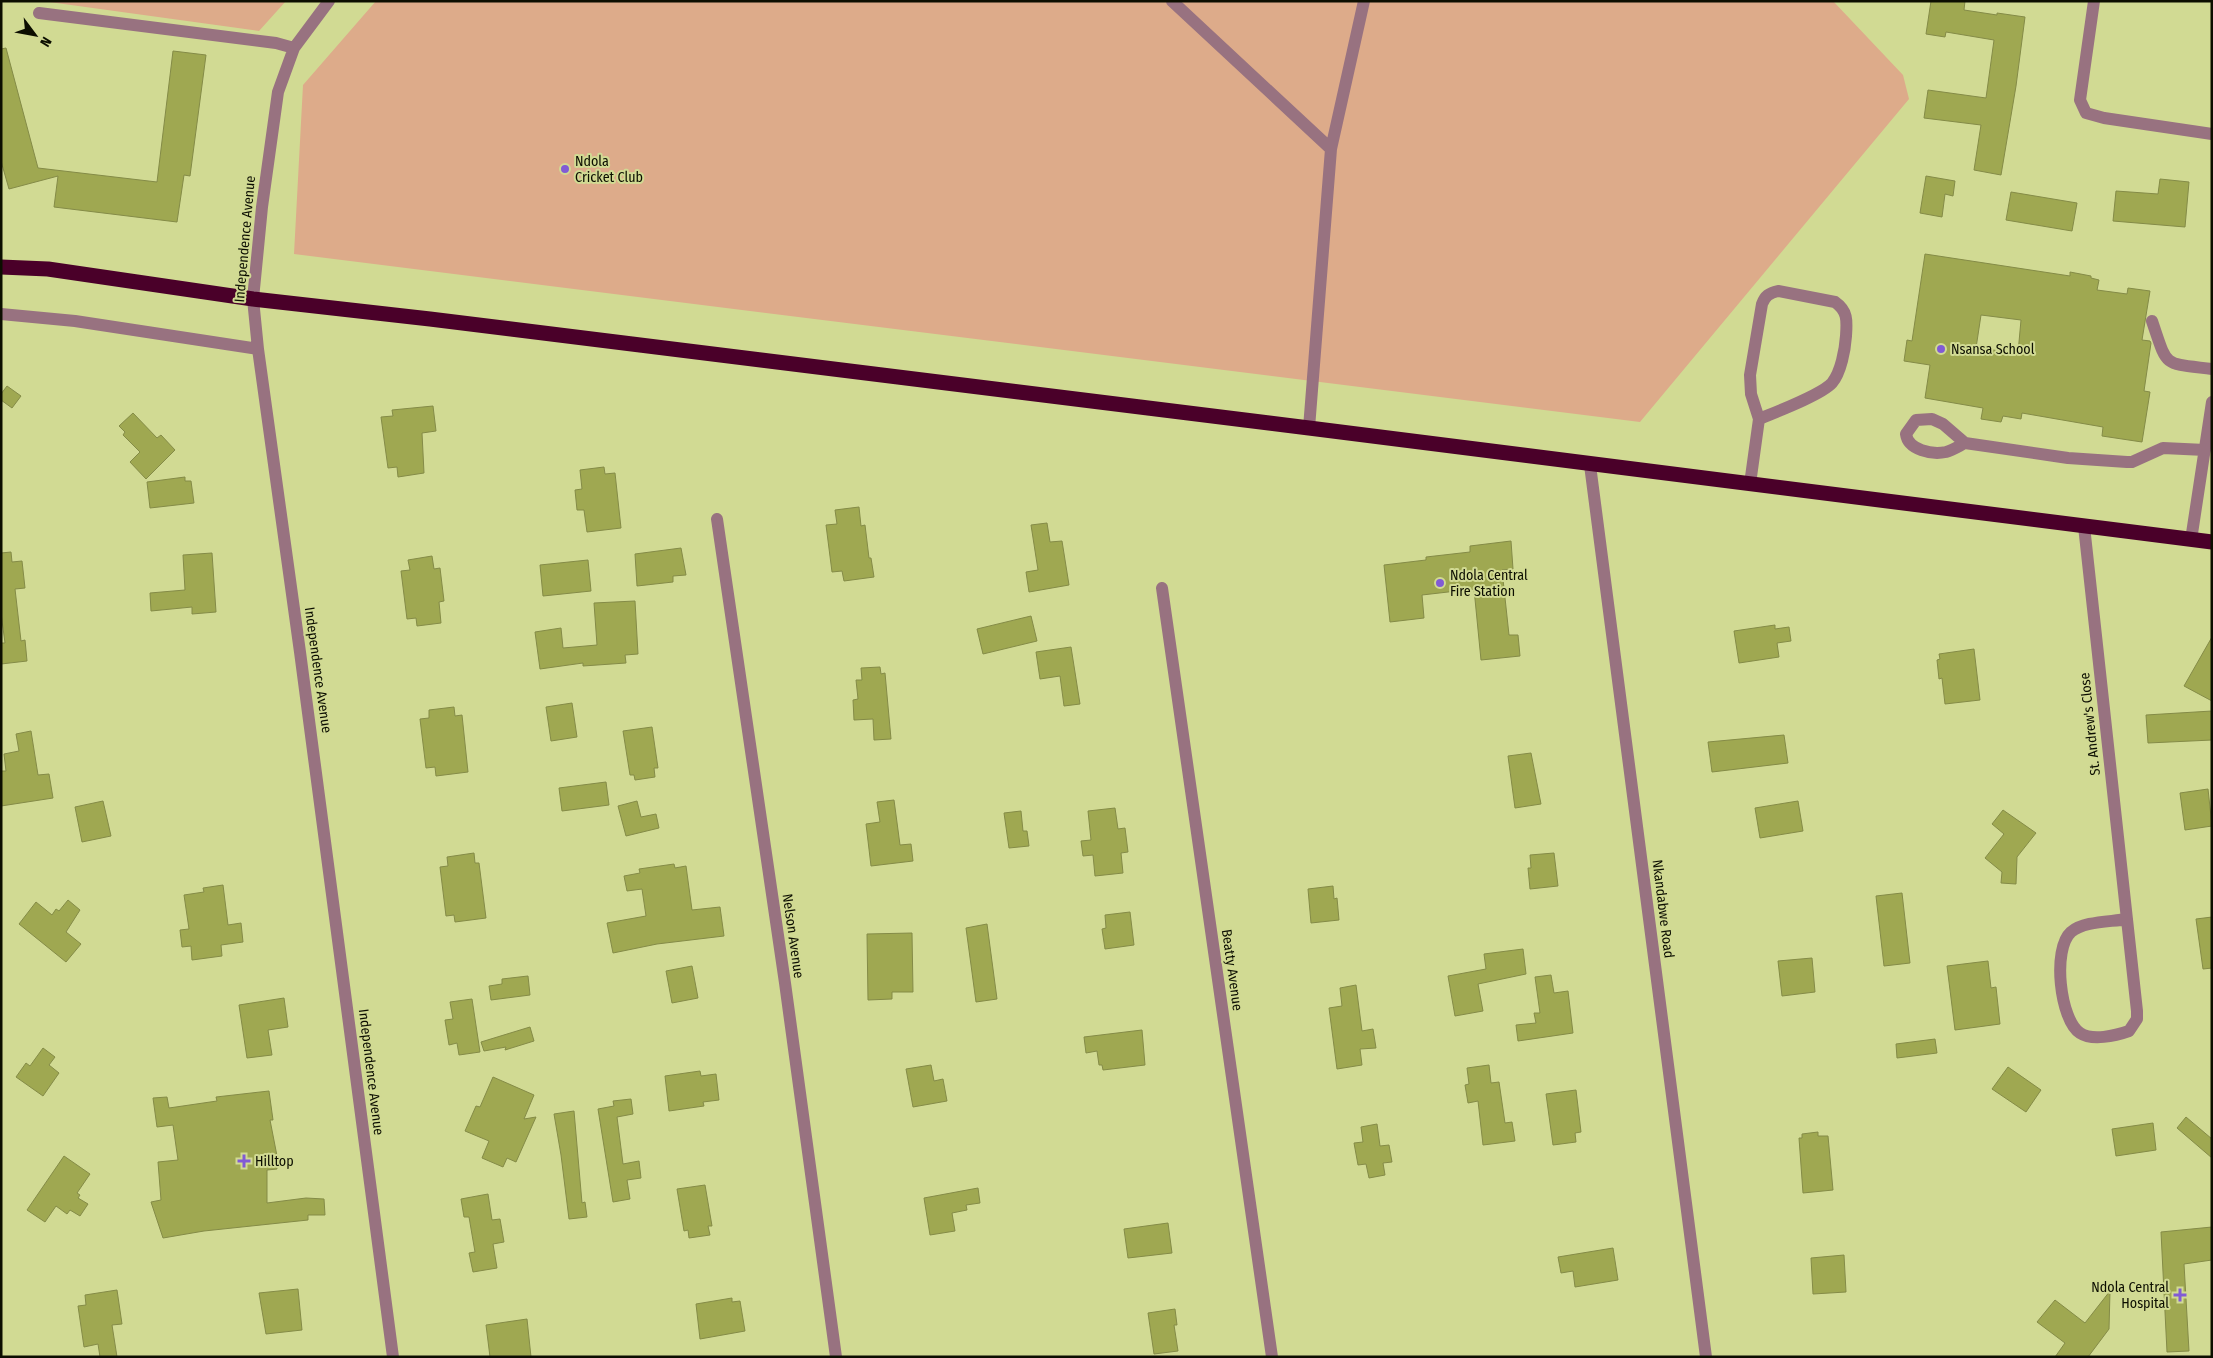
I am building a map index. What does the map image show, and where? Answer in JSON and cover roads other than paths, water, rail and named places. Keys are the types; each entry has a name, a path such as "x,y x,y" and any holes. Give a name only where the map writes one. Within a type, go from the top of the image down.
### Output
{"highway":[{"path":"1,267 48,269 253,299 430,319 1309,428 1590,465 2212,542"}],"street":[{"name":"Independence Avenue","path":"329,1 294,48 278,92 262,207 253,299 258,349 302,662 393,1357"},
{"path":"1172,1 1331,149"},
{"path":"1309,428 1331,149 1364,1"},
{"path":"2094,1 2080,100 2086,112 2104,118 2212,134"},
{"path":"39,13 276,43 294,48"},
{"path":"1750,484 1759,419 1751,394 1750,375 1762,304 1771,293 1778,291 1835,302 1842,308 1847,321 1845,346 1836,378 1824,389 1759,419"},
{"path":"1,314 75,321 258,349"},
{"path":"2152,321 2164,358 2170,363 2212,370"},
{"path":"2191,540 2212,402"},
{"path":"1965,442 2068,458 2127,462 2132,462 2163,448 2204,450"},
{"name":"Nkandabwe Road","path":"1590,465 1706,1357"},
{"name":"Nelson Avenue","path":"717,519 784,974 836,1357"},
{"name":"St. Andrew's Close","path":"2084,526 2137,1019 2129,1032 2092,1038 2072,1026 2064,1002 2060,965 2063,943 2070,933 2079,927 2126,919"},
{"name":"Beatty Avenue","path":"1162,588 1272,1357"}],"place":[{"name":"Ndola Cricket Club","path":"565,169"},
{"name":"Nsansa School","path":"1941,349"},
{"name":"Ndola Central Fire Station","path":"1440,583"},
{"name":"Hilltop","path":"244,1161"},
{"name":"Ndola Central Hospital","path":"2180,1295"}]}
